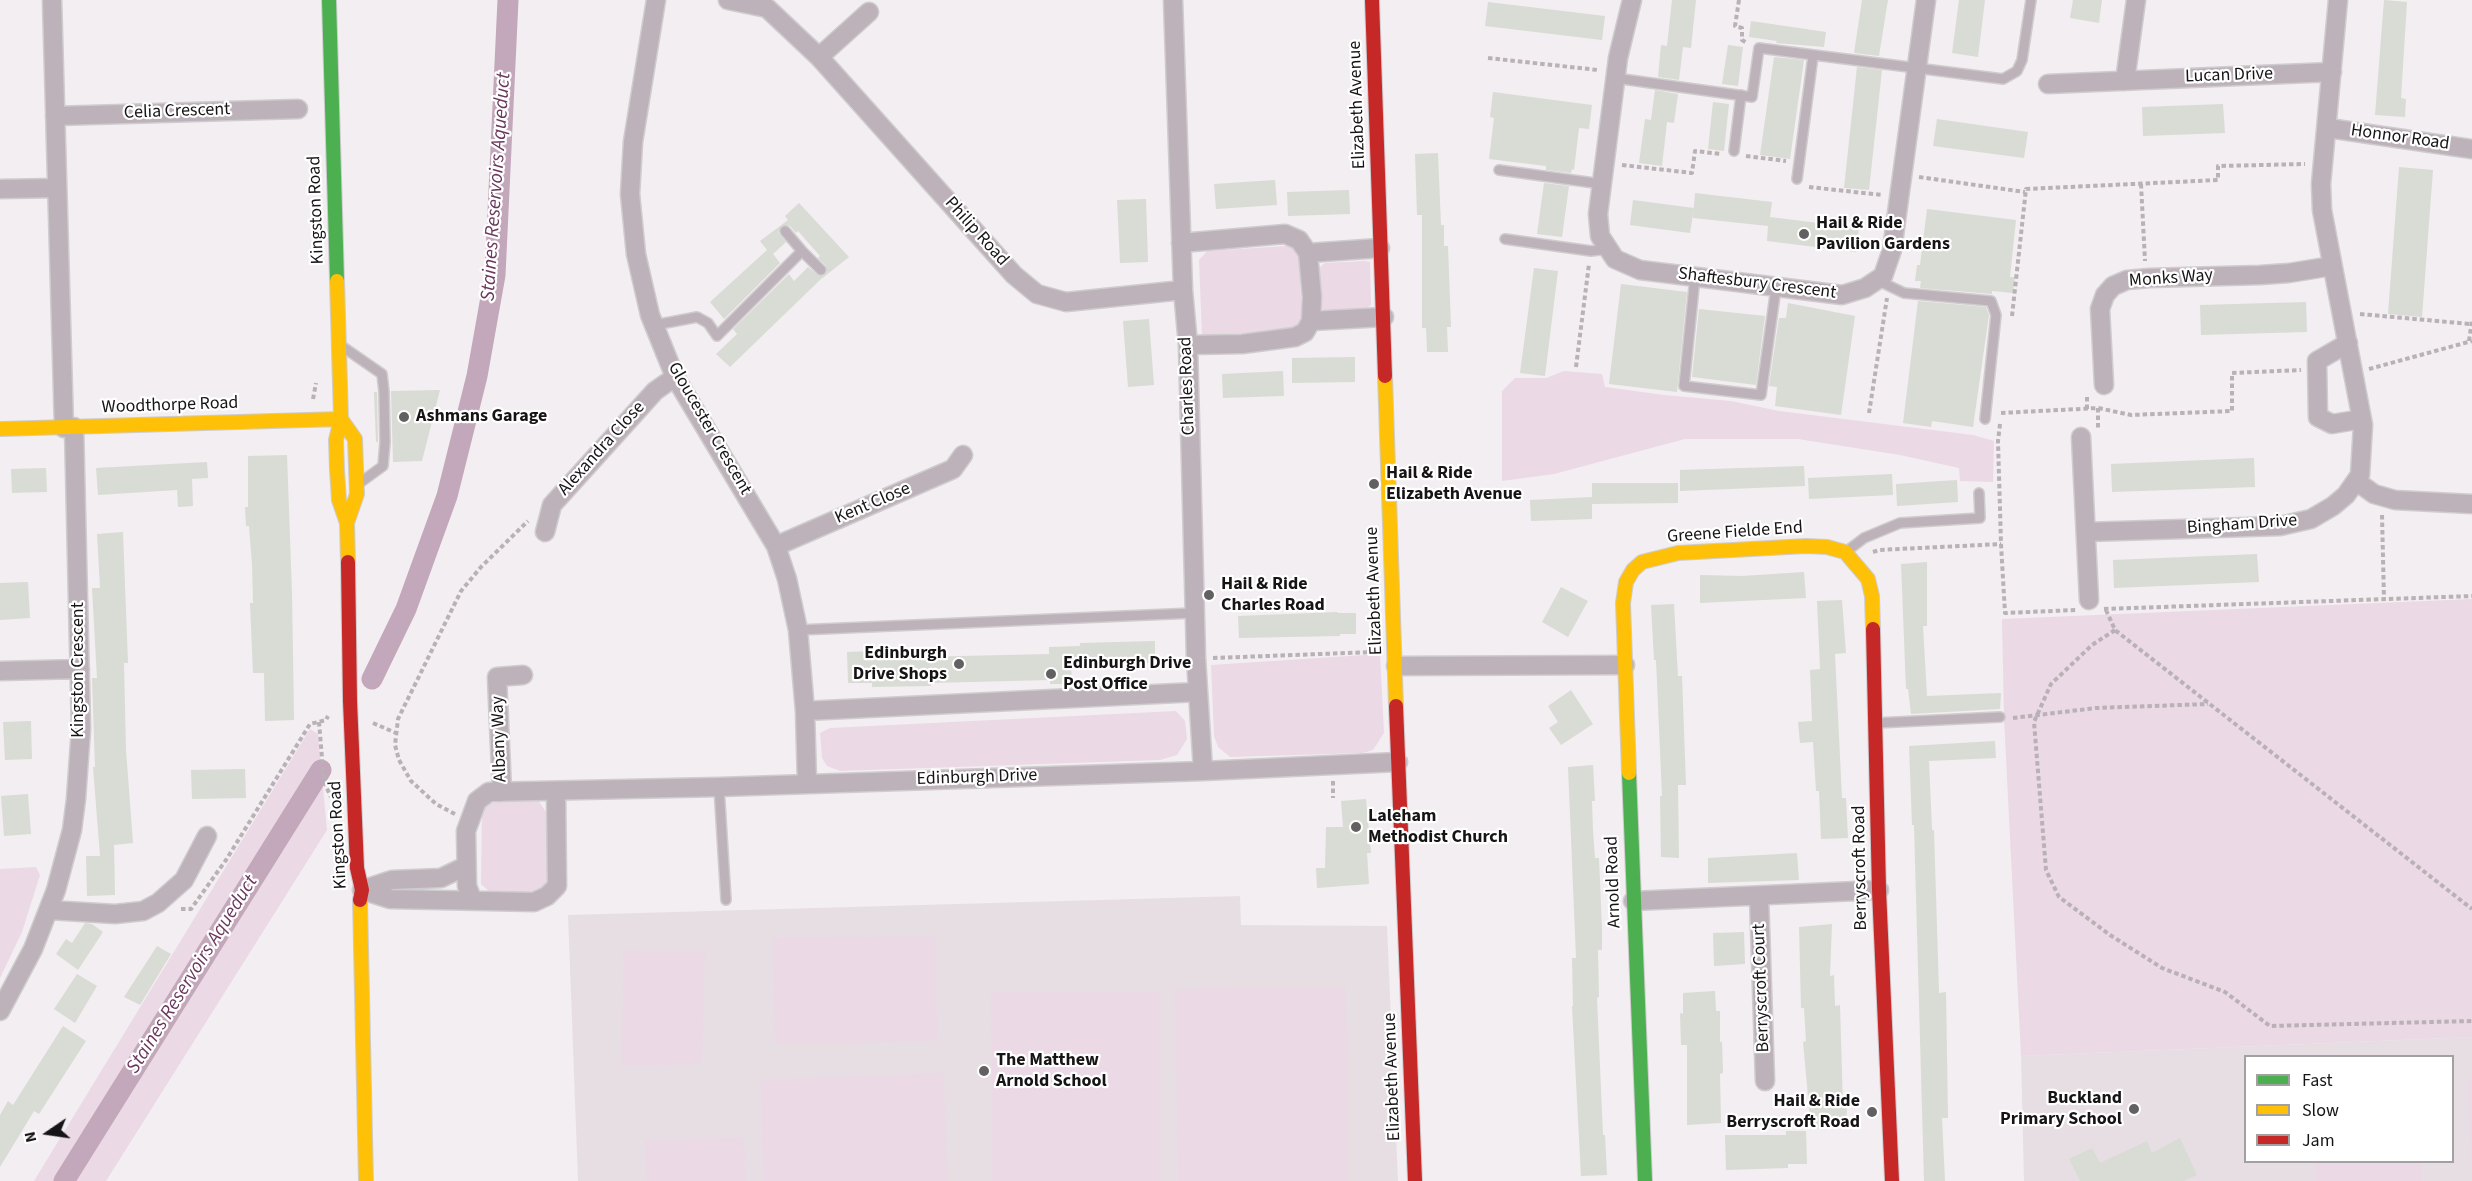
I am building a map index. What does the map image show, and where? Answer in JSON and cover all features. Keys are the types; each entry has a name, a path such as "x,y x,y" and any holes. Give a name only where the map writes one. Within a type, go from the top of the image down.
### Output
{"street":[{"path":"52,0 57,188 69,427"},
{"name":"Kingston Road","path":"329,0 341,418 336,440 339,500 347,523 350,701 357,868 362,890 359,908 366,1181"},
{"name":"Gloucester Crescent","path":"656,0 633,142 630,194 636,254 655,325 675,376 776,546 787,579 798,630 805,711 807,783"},
{"name":"Philip Road","path":"728,0 768,4 819,57 1014,275 1037,294 1066,302 1183,290"},
{"name":"Charles Road","path":"1173,0 1183,290 1188,345 1194,613 1203,771"},
{"name":"Elizabeth Avenue","path":"1372,0 1415,1181"},
{"path":"1600,250 1598,214 1616,75 1632,0"},
{"path":"1883,283 1883,276 1892,250 1926,0"},
{"path":"2125,81 2136,0"},
{"name":"Bingham Drive","path":"2086,532 2280,526 2311,519 2333,506 2346,495 2360,475 2363,454 2362,419 2322,210 2338,0"},
{"path":"819,57 869,12"},
{"name":"Lucan Drive","path":"2048,84 2332,72"},
{"name":"Celia Crescent","path":"55,116 298,109"},
{"name":"Honnor Road","path":"2328,128 2472,149"},
{"path":"0,189 57,188"},
{"path":"1181,243 1285,234 1299,240 1308,253 1312,297 1311,321 1305,332 1282,340 1188,345"},
{"path":"1308,253 1380,248"},
{"name":"Shaftesbury Crescent","path":"1600,250 1640,270 1776,288 1842,295 1883,283"},
{"name":"Monks Way","path":"2104,385 2100,309 2105,295 2113,286 2146,278 2270,275 2332,266"},
{"path":"1311,321 1384,317"},
{"path":"2348,344 2317,361 2318,417 2332,424 2362,419"},
{"name":"Alexandra Close","path":"547,523 552,505 655,391 675,376"},
{"name":"Kingston Road","path":"341,418 355,439 357,494 347,523"},
{"name":"Woodthorpe Road","path":"0,429 341,418"},
{"name":"Kingston Crescent","path":"0,1011 33,949 49,910 72,830 76,798 81,729 80,669 69,427"},
{"path":"2081,437 2089,600"},
{"name":"Kent Close","path":"776,546 953,469 963,455"},
{"path":"2356,481 2395,501 2472,504"},
{"name":"Greene Fielde End","path":"1626,582 1633,570 1642,562 1678,553 1806,546 1827,547 1849,556"},
{"name":"Berryscroft Road","path":"1849,556 1868,579 1872,596 1879,890 1892,1181"},
{"name":"Arnold Road","path":"1626,582 1623,603 1645,1181"},
{"path":"1395,658 1625,665"},
{"path":"0,671 80,669"},
{"name":"Albany Way","path":"502,792 497,676 523,675"},
{"path":"805,711 1198,692"},
{"name":"Edinburgh Drive","path":"556,791 1203,771 1398,762"},
{"path":"362,890 390,899 534,902 547,896 557,886 556,791 489,792 477,801 466,831 467,886 472,899"},
{"path":"49,910 115,914 143,911 158,903 184,880 207,836"},
{"path":"362,890 392,880 441,878 466,866"},
{"path":"1633,901 1879,890"},
{"name":"Berryscroft Court","path":"1759,896 1765,1081"}],"lane":[{"path":"1616,75 1752,97 1759,48 2003,79 2017,71 2022,60 2031,0"},
{"path":"1797,179 1814,56"},
{"path":"1734,151 1741,95"},
{"path":"1499,170 1602,184"},
{"path":"784,231 820,270"},
{"path":"1505,239 1600,250"},
{"path":"655,325 697,318 708,323 717,336 802,251"},
{"path":"1695,277 1684,386 1761,395 1776,288"},
{"path":"1883,283 1904,293 1991,301 1996,315 1985,419"},
{"path":"338,486 357,485 383,466 385,442 382,374 339,344"},
{"path":"1849,556 1864,538 1899,523 1980,518 1979,493"},
{"path":"798,630 1194,613"},
{"path":"1876,723 2000,717"},
{"path":"719,787 726,900"}],"path":[{"path":"1739,0 1735,26 1742,28 1742,40 1759,48"},
{"path":"1488,58 1616,75"},
{"path":"1605,163 1692,173 1695,151 1724,154"},
{"path":"1744,156 1799,163"},
{"path":"2011,320 2026,189 2218,180 2217,166 2324,163"},
{"path":"1903,175 2025,192"},
{"path":"1797,179 1802,186 1900,197"},
{"path":"2141,184 2146,278"},
{"path":"1576,367 1600,250"},
{"path":"1869,413 1883,283"},
{"path":"2341,313 2471,322 2470,341 2354,374"},
{"path":"2382,496 2384,599"},
{"path":"469,821 436,804 411,781 399,760 395,745 398,719 461,591 531,518 547,523"},
{"path":"1849,556 1879,550 2001,544"},
{"path":"2106,609 2106,614 2115,630 2472,909"},
{"path":"2115,630 2092,645 2051,684 2034,722 2046,870 2059,897 2110,935 2162,968 2225,992 2270,1026 2472,1021"},
{"path":"1196,658 1395,658"},
{"path":"180,909 191,909 226,860 310,724 326,720 338,702 350,701"},
{"path":"2000,717 2037,716 2096,708 2209,704"},
{"path":"367,720 396,733"},
{"path":"319,722 324,782 332,800"}],"shaded area":[{"path":"1287,246 1294,248 1299,256 1302,321 1287,331 1202,336 1199,260 1207,251"},
{"path":"1370,262 1371,305 1367,308 1325,311 1321,308 1319,268 1325,263"},
{"path":"1564,371 1602,374 1605,387 1731,401 1779,411 1973,435 1994,441 1993,482 1960,481 1959,468 1900,455 1798,439 1685,439 1554,474 1502,481 1502,391 1515,378 1546,378"},
{"path":"2472,599 2472,1037 2021,1056 2004,718 2002,619"},
{"path":"1380,654 1384,733 1373,750 1363,753 1230,757 1218,747 1214,736 1211,665"},
{"path":"1176,711 1185,721 1187,739 1177,755 1160,760 840,771 827,766 822,758 820,733 830,728"},
{"path":"310,729 318,734 327,830 106,1181 34,1181"},
{"path":"538,800 546,812 549,823 552,879 547,889 538,892 490,892 481,884 482,811 488,803"},
{"path":"36,867 40,875 22,932 0,978 0,869"},
{"name":"The Matthew Arnold School","path":"1240,896 1241,925 1387,926 1398,1181 578,1181 568,915"},
{"path":"936,936 937,1041 775,1044 773,938"},
{"path":"623,951 705,952 702,1064 622,1066"},
{"path":"1346,987 1348,1181 1178,1181 1175,989"},
{"path":"991,992 1160,992 1160,1181 992,1181"},
{"name":"Buckland Primary School","path":"2472,1037 2472,1181 2024,1181 2021,1056"},
{"path":"944,1073 947,1181 763,1181 761,1080"},
{"path":"2472,1079 2472,1177 2468,1080"},
{"path":"744,1138 746,1181 647,1181 645,1139"},
{"path":"2314,1163 2421,1163 2422,1181 2315,1181"}],"building":[{"path":"1672,0 1696,0 1691,48 1683,47 1679,80 1658,77 1661,45 1667,46"},
{"path":"1862,0 1888,0 1879,56 1854,53"},
{"path":"1959,0 1985,0 1978,57 1952,53"},
{"path":"2073,0 2102,0 2099,23 2070,18"},
{"path":"2384,0 2407,2 2401,98 2406,99 2405,117 2375,115"},
{"path":"1488,2 1605,16 1602,40 1485,26"},
{"path":"1751,21 1826,32 1824,47 1776,43 1777,41 1749,37"},
{"path":"1728,45 1743,47 1738,86 1722,84"},
{"path":"1774,57 1804,60 1790,159 1760,155"},
{"path":"1857,67 1882,70 1869,190 1844,188"},
{"path":"1655,90 1678,94 1674,123 1667,122 1662,166 1639,163 1645,119 1651,120"},
{"path":"1493,92 1592,105 1589,129 1579,128 1574,170 1572,169 1571,173 1546,170 1546,166 1489,159 1494,118 1490,117"},
{"path":"1713,102 1729,104 1724,151 1708,149"},
{"path":"2223,104 2225,133 2143,136 2142,107"},
{"path":"1937,119 2028,132 2024,158 1933,146"},
{"path":"1438,153 1441,225 1444,225 1444,246 1448,246 1451,327 1447,327 1448,352 1427,352 1426,328 1422,328 1422,215 1417,215 1415,154"},
{"path":"2399,167 2433,170 2422,317 2388,314"},
{"path":"1275,180 1277,205 1216,209 1214,184"},
{"path":"1544,183 1569,186 1562,237 1537,234"},
{"path":"1349,190 1350,214 1288,216 1287,192"},
{"path":"1695,193 1772,202 1770,217 1859,228 1856,252 1767,241 1768,226 1693,218"},
{"path":"1146,199 1148,262 1120,263 1117,200"},
{"path":"1633,200 1694,208 1690,233 1630,225"},
{"path":"799,203 849,257 820,280 730,367 716,354 737,334 733,329 789,274 794,281 808,267 819,276 827,272 826,266 818,258 820,256 798,231 796,233 790,226 783,225 778,232 786,242 773,254 780,263 724,319 710,302 767,250 760,241 788,220 785,216"},
{"path":"1927,209 2016,220 2010,277 2015,277 2013,293 1992,291 1992,294 1920,288 1921,281 1915,281 1917,265 1920,265"},
{"path":"1534,268 1558,271 1545,376 1520,373"},
{"path":"1621,284 1687,292 1677,392 1609,384"},
{"path":"1918,301 1986,307 1989,315 1973,427 1932,421 1931,427 1903,423"},
{"path":"2306,302 2307,332 2201,335 2200,305"},
{"path":"1788,303 1855,316 1841,415 1775,406 1777,387 1769,386 1779,318 1786,318"},
{"path":"1699,309 1765,316 1756,385 1692,377"},
{"path":"1149,319 1154,385 1128,387 1123,321"},
{"path":"1355,357 1355,382 1292,383 1292,358"},
{"path":"1283,371 1284,396 1223,398 1222,374"},
{"name":"Ashmans Garage","path":"440,390 422,461 393,462 391,391"},
{"path":"374,392 377,392 378,442 376,442"},
{"path":"287,455 294,720 265,721 264,673 253,673 250,603 253,603 252,564 245,507 248,507 248,456"},
{"path":"2254,458 2255,487 2112,492 2111,464"},
{"path":"207,462 208,478 192,479 193,506 178,507 177,490 98,495 96,468"},
{"path":"1804,466 1805,486 1680,491 1680,470"},
{"path":"46,468 47,492 12,493 11,469"},
{"path":"1892,474 1893,495 1809,499 1808,478"},
{"path":"1957,480 1958,502 1897,506 1896,484"},
{"path":"1592,483 1678,483 1678,503 1592,504 1592,519 1531,521 1530,500 1592,497"},
{"path":"123,532 128,663 124,663 126,750 133,843 114,845 115,895 87,896 86,856 100,856 93,767 95,767 92,678 97,678 92,588 100,588 97,534"},
{"path":"2257,554 2259,582 2114,588 2113,560"},
{"path":"1927,562 1927,626 1923,626 1927,696 2001,693 2000,709 1911,714 1908,689 1906,689 1901,564"},
{"path":"1804,572 1806,598 1700,603 1700,575 1742,576"},
{"path":"28,582 30,618 0,620 0,583"},
{"path":"1561,587 1588,601 1568,637 1542,622"},
{"path":"1842,600 1846,653 1835,654 1842,798 1846,798 1848,838 1821,839 1819,791 1816,791 1813,742 1800,743 1798,722 1812,721 1810,670 1820,669 1817,601"},
{"path":"1674,604 1678,676 1682,676 1686,785 1678,785 1679,858 1661,857 1660,796 1662,796 1656,660 1654,660 1651,605"},
{"path":"1356,613 1356,634 1239,638 1238,616"},
{"name":"Edinburgh Drive Shops","path":"1155,641 1155,663 1071,665 1072,684 1050,684 1050,680 872,687 872,683 848,683 847,652 873,651 874,658 1049,654 1049,647 1080,646 1080,643"},
{"path":"1571,690 1593,724 1561,745 1549,728 1558,722 1548,706"},
{"path":"31,721 32,759 5,760 3,722"},
{"path":"1995,741 1996,758 1929,761 1932,830 1934,830 1939,993 1946,992 1948,1118 1942,1118 1945,1181 1924,1181 1914,825 1912,825 1909,746"},
{"path":"1593,765 1595,801 1592,801 1593,831 1595,858 1599,858 1602,929 1602,950 1598,950 1599,997 1597,998 1607,1175 1581,1176 1572,1006 1572,958 1576,958 1568,767"},
{"path":"245,769 246,798 192,799 191,770"},
{"path":"28,794 31,834 4,836 1,796"},
{"path":"1366,799 1371,853 1367,853 1369,884 1317,888 1316,868 1325,868 1326,827 1343,827 1341,801"},
{"path":"1797,853 1799,880 1708,883 1708,858"},
{"path":"85,923 92,924 103,932 78,970 56,954 66,939 72,943"},
{"path":"1832,924 1830,976 1834,975 1835,1006 1840,1005 1843,1107 1847,1107 1846,1127 1811,1129 1803,1042 1806,1041 1804,1008 1801,1008 1799,927"},
{"path":"1744,932 1745,964 1714,966 1713,933"},
{"path":"157,946 171,954 140,1005 124,997"},
{"path":"77,974 97,986 75,1023 54,1009"},
{"path":"1715,991 1716,1011 1720,1011 1720,1042 1722,1042 1721,1123 1687,1125 1687,1045 1681,1045 1680,1013 1683,1014 1683,993"},
{"path":"63,1026 86,1041 39,1114 34,1111 0,1167 0,1115 8,1101 13,1105"},
{"path":"1786,1131 1806,1131 1807,1164 1788,1164 1788,1168 1726,1170 1725,1135 1786,1135"},
{"path":"2180,1138 2197,1175 2184,1181 2080,1181 2069,1159 2092,1148 2100,1163 2147,1141 2152,1153"}],"waterway":[{"name":"Staines Reservoirs Aqueduct","path":"372,679 406,609 447,496 477,376 495,275 508,0"},
{"name":"Staines Reservoirs Aqueduct","path":"64,1181 321,770"}],"traffic: fast":[{"path":"329,0 337,281"},
{"path":"1629,773 1645,1181"}],"traffic: slow":[{"path":"337,281 341,419 336,440 337,470 339,500 347,523 348,562"},
{"path":"1385,376 1396,706"},
{"path":"341,419 355,439 357,494 347,523"},
{"path":"0,429 341,419"},
{"path":"1629,773 1623,603 1626,582 1633,570 1642,562 1678,553 1806,546 1827,547 1845,552 1868,579 1872,596 1873,629"},
{"path":"360,900 366,1181"}],"traffic: jam":[{"path":"1372,0 1385,376"},
{"path":"348,562 350,701 357,868 362,890 360,900"},
{"path":"1873,629 1879,890 1892,1181"},
{"path":"1396,706 1415,1181"}],"place":[{"name":"Hail & Ride Pavilion Gardens","path":"1804,234"},
{"name":"Ashmans Garage","path":"404,417"},
{"name":"Hail & Ride Elizabeth Avenue","path":"1374,484"},
{"name":"Hail & Ride Charles Road","path":"1209,595"},
{"name":"Edinburgh Drive Shops","path":"959,664"},
{"name":"Edinburgh Drive Post Office","path":"1051,674"},
{"name":"Laleham Methodist Church","path":"1356,827"},
{"name":"The Matthew Arnold School","path":"984,1071"},
{"name":"Buckland Primary School","path":"2134,1109"},
{"name":"Hail & Ride Berryscroft Road","path":"1872,1112"}]}
